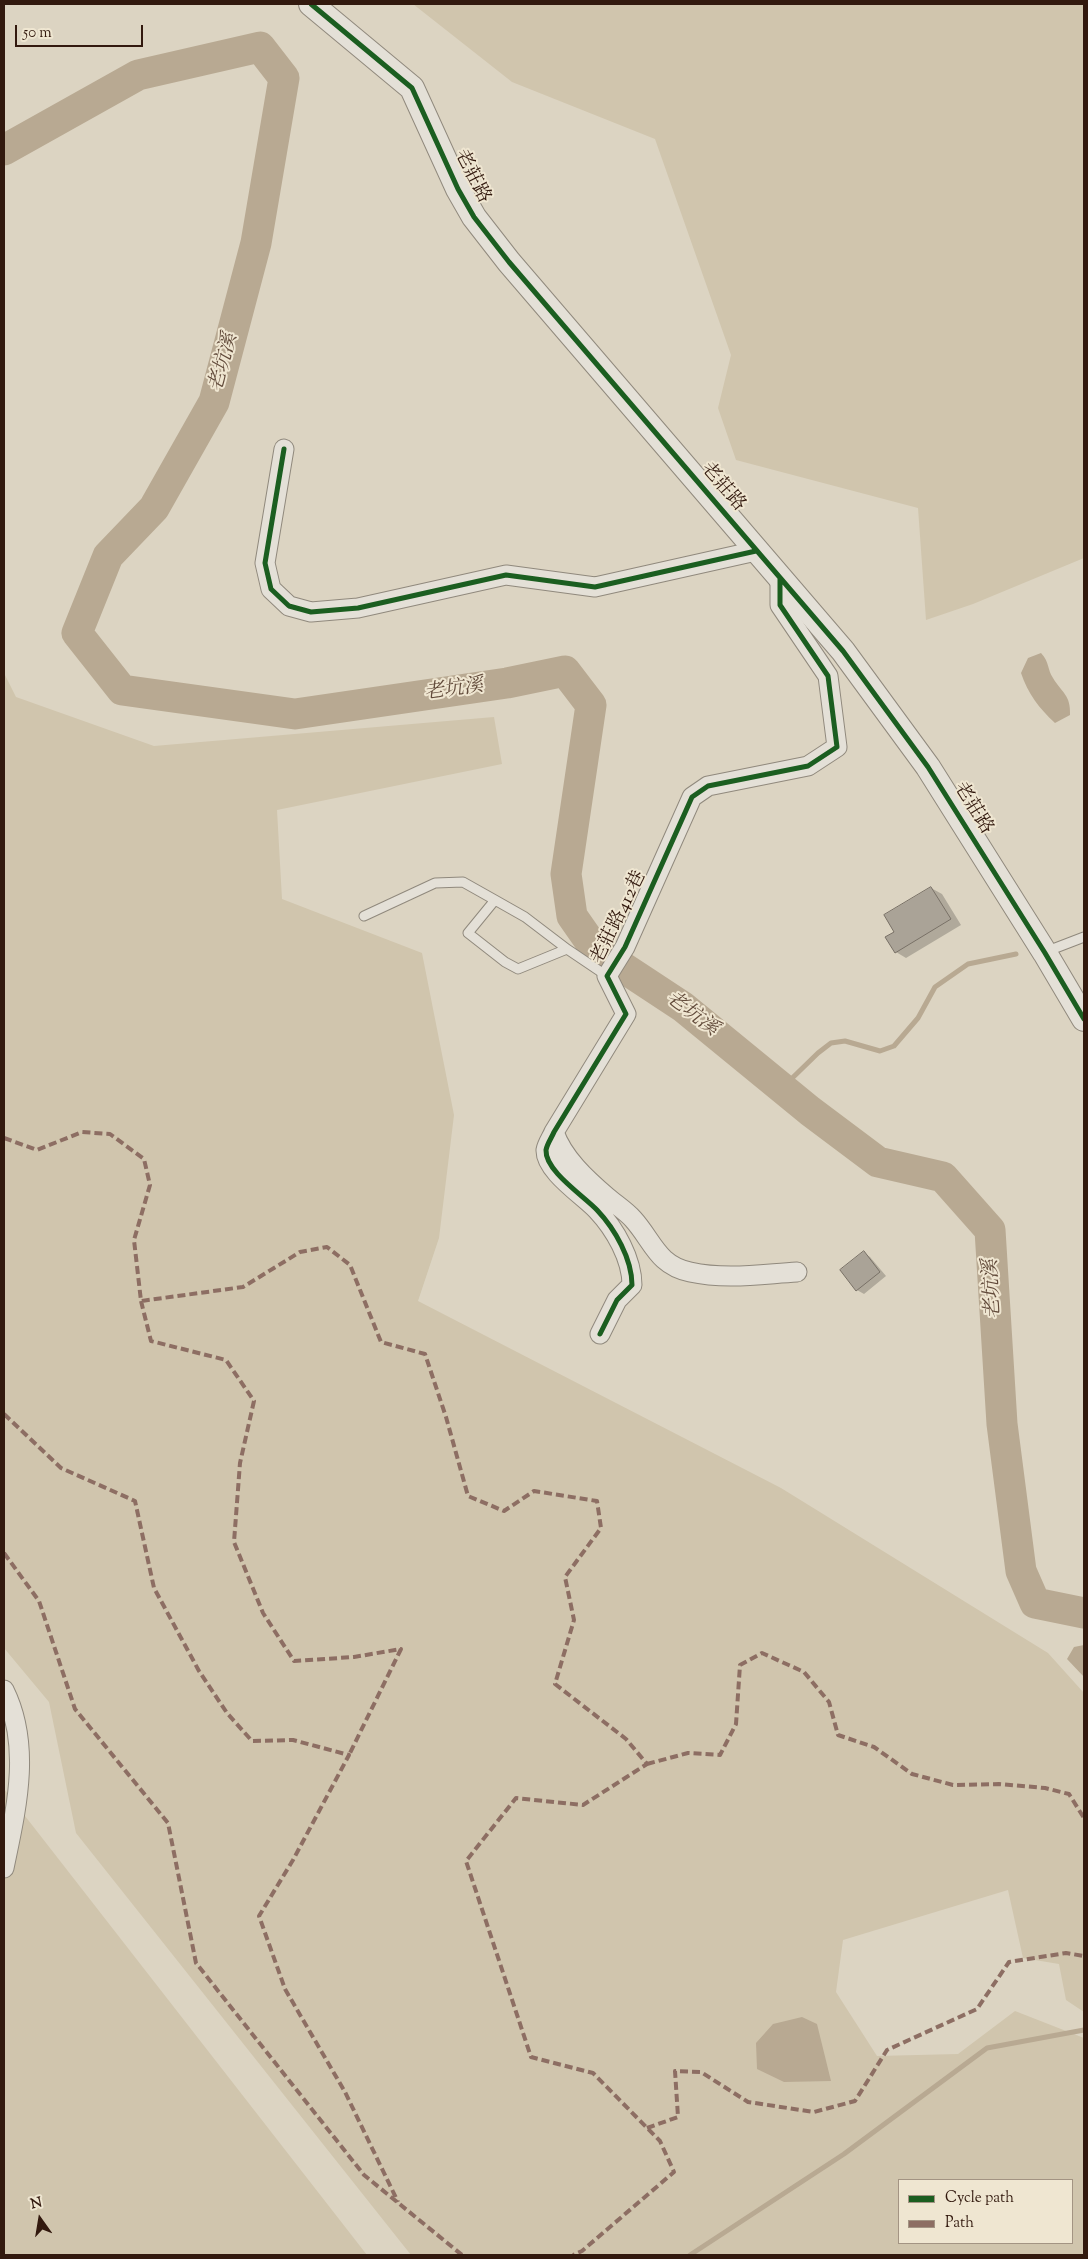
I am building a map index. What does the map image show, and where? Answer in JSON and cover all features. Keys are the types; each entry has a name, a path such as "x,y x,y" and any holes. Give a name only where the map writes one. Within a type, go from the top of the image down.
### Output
{"street":[{"name":"老莊路","path":"311,4 412,88 458,189 474,217 509,262 843,651 928,767 1045,952 1084,1019"},
{"path":"284,449 265,563 271,589 289,606 310,612 358,608 506,575 595,587 756,550"},
{"name":"老莊路412巷","path":"600,1334 617,1300 632,1285 632,1274 627,1258 606,1220 565,1181 548,1158 546,1149 554,1132 626,1014 607,976 625,947 692,797 708,786 808,766 837,747 828,676 780,605 780,578"},
{"path":"554,1132 558,1145 573,1163 606,1197 633,1219 662,1259 689,1272 715,1275 738,1276 797,1272"},
{"path":"4,1690 9,1701 20,1752 18,1799 4,1868"}],"lane":[{"path":"364,916 435,883 463,882 525,917 607,976"},
{"path":"495,900 468,933 505,962 518,969 567,949"},
{"path":"1045,952 1084,937"}],"shaded area":[{"path":"413,4 1084,4 1084,558 973,604 926,620 918,508 736,460 718,408 731,355 655,139 512,82"},
{"path":"1041,653 1046,660 1051,675 1067,698 1070,708 1070,715 1055,723 1035,700 1027,688 1021,673 1028,658"},
{"path":"4,673 16,697 154,746 494,717 502,764 277,810 282,899 422,953 454,1115 439,1238 418,1301 781,1488 1048,1653 1084,1693 1084,2012 1066,2000 1059,1964 1023,1958 1008,1890 843,1940 836,1992 877,2056 958,2054 1015,2011 1084,2038 1084,2255 411,2255 76,1833 49,1702 4,1648"},
{"path":"1084,1645 1084,1677 1067,1659 1074,1647"},
{"path":"4,1789 367,2255 4,2255"},
{"path":"802,2017 817,2024 831,2081 784,2082 757,2069 756,2043 773,2024"}],"building":[{"path":"931,887 951,919 895,953 885,937 894,932 884,915"},
{"path":"864,1251 880,1272 856,1291 840,1270"}],"waterway":[{"name":"老坑溪","path":"4,150 138,75 260,47 284,78 256,243 214,402 154,508 108,556 77,633 122,690 295,714 507,683 565,671 591,705 566,874 572,916 595,949 683,1007 810,1111 878,1162 943,1177 990,1230 1002,1424 1021,1571 1035,1603 1084,1613"},
{"path":"782,1088 831,1043 845,1041 880,1051 894,1046 918,1018 935,987 968,964 1016,954"},
{"path":"690,2255 844,2154 987,2048 1084,2030"}],"marked path":[{"path":"4,1138 37,1150 82,1132 110,1134 144,1159 150,1185 134,1240 141,1301 243,1287 300,1252 327,1247 350,1265 381,1342 425,1354 446,1417 468,1496 504,1511 534,1491 597,1501 601,1528 565,1577 574,1620 555,1684 626,1739 647,1764 583,1805 516,1798 466,1861 531,2057 593,2073 660,2141 674,2172 582,2251 573,2255"},
{"path":"141,1301 151,1341 226,1360 254,1401 240,1463 234,1542 263,1613 294,1661 354,1657 401,1649 349,1755"},
{"path":"4,1414 61,1468 135,1501 154,1588 199,1671 227,1713 252,1741 293,1740 349,1755 293,1860 259,1916 285,1989 345,2092 398,2202"},
{"path":"4,1553 39,1601 75,1709 168,1823 196,1963 364,2175 462,2255"},
{"path":"647,1764 688,1753 720,1755 736,1724 740,1665 762,1653 804,1672 829,1702 838,1735 874,1747 912,1774 953,1785 999,1784 1045,1788 1069,1794 1084,1818"},
{"path":"647,2128 678,2117 675,2071 701,2072 748,2102 814,2112 855,2101 887,2050 977,2009 1009,1962 1066,1953 1084,1956"}],"cycle path":[{"path":"311,4 412,88 458,189 474,217 509,262 843,651 928,767 1045,953 1084,1019"},
{"path":"284,449 265,563 271,589 289,606 311,612 358,608 506,575 595,587 756,551"},
{"path":"600,1334 617,1300 632,1285 629,1265 626,1255 610,1226 597,1210 558,1175 547,1158 546,1150 554,1132 626,1014 607,976 625,947 692,797 708,786 808,766 837,747 828,676 780,605 780,578"}]}
